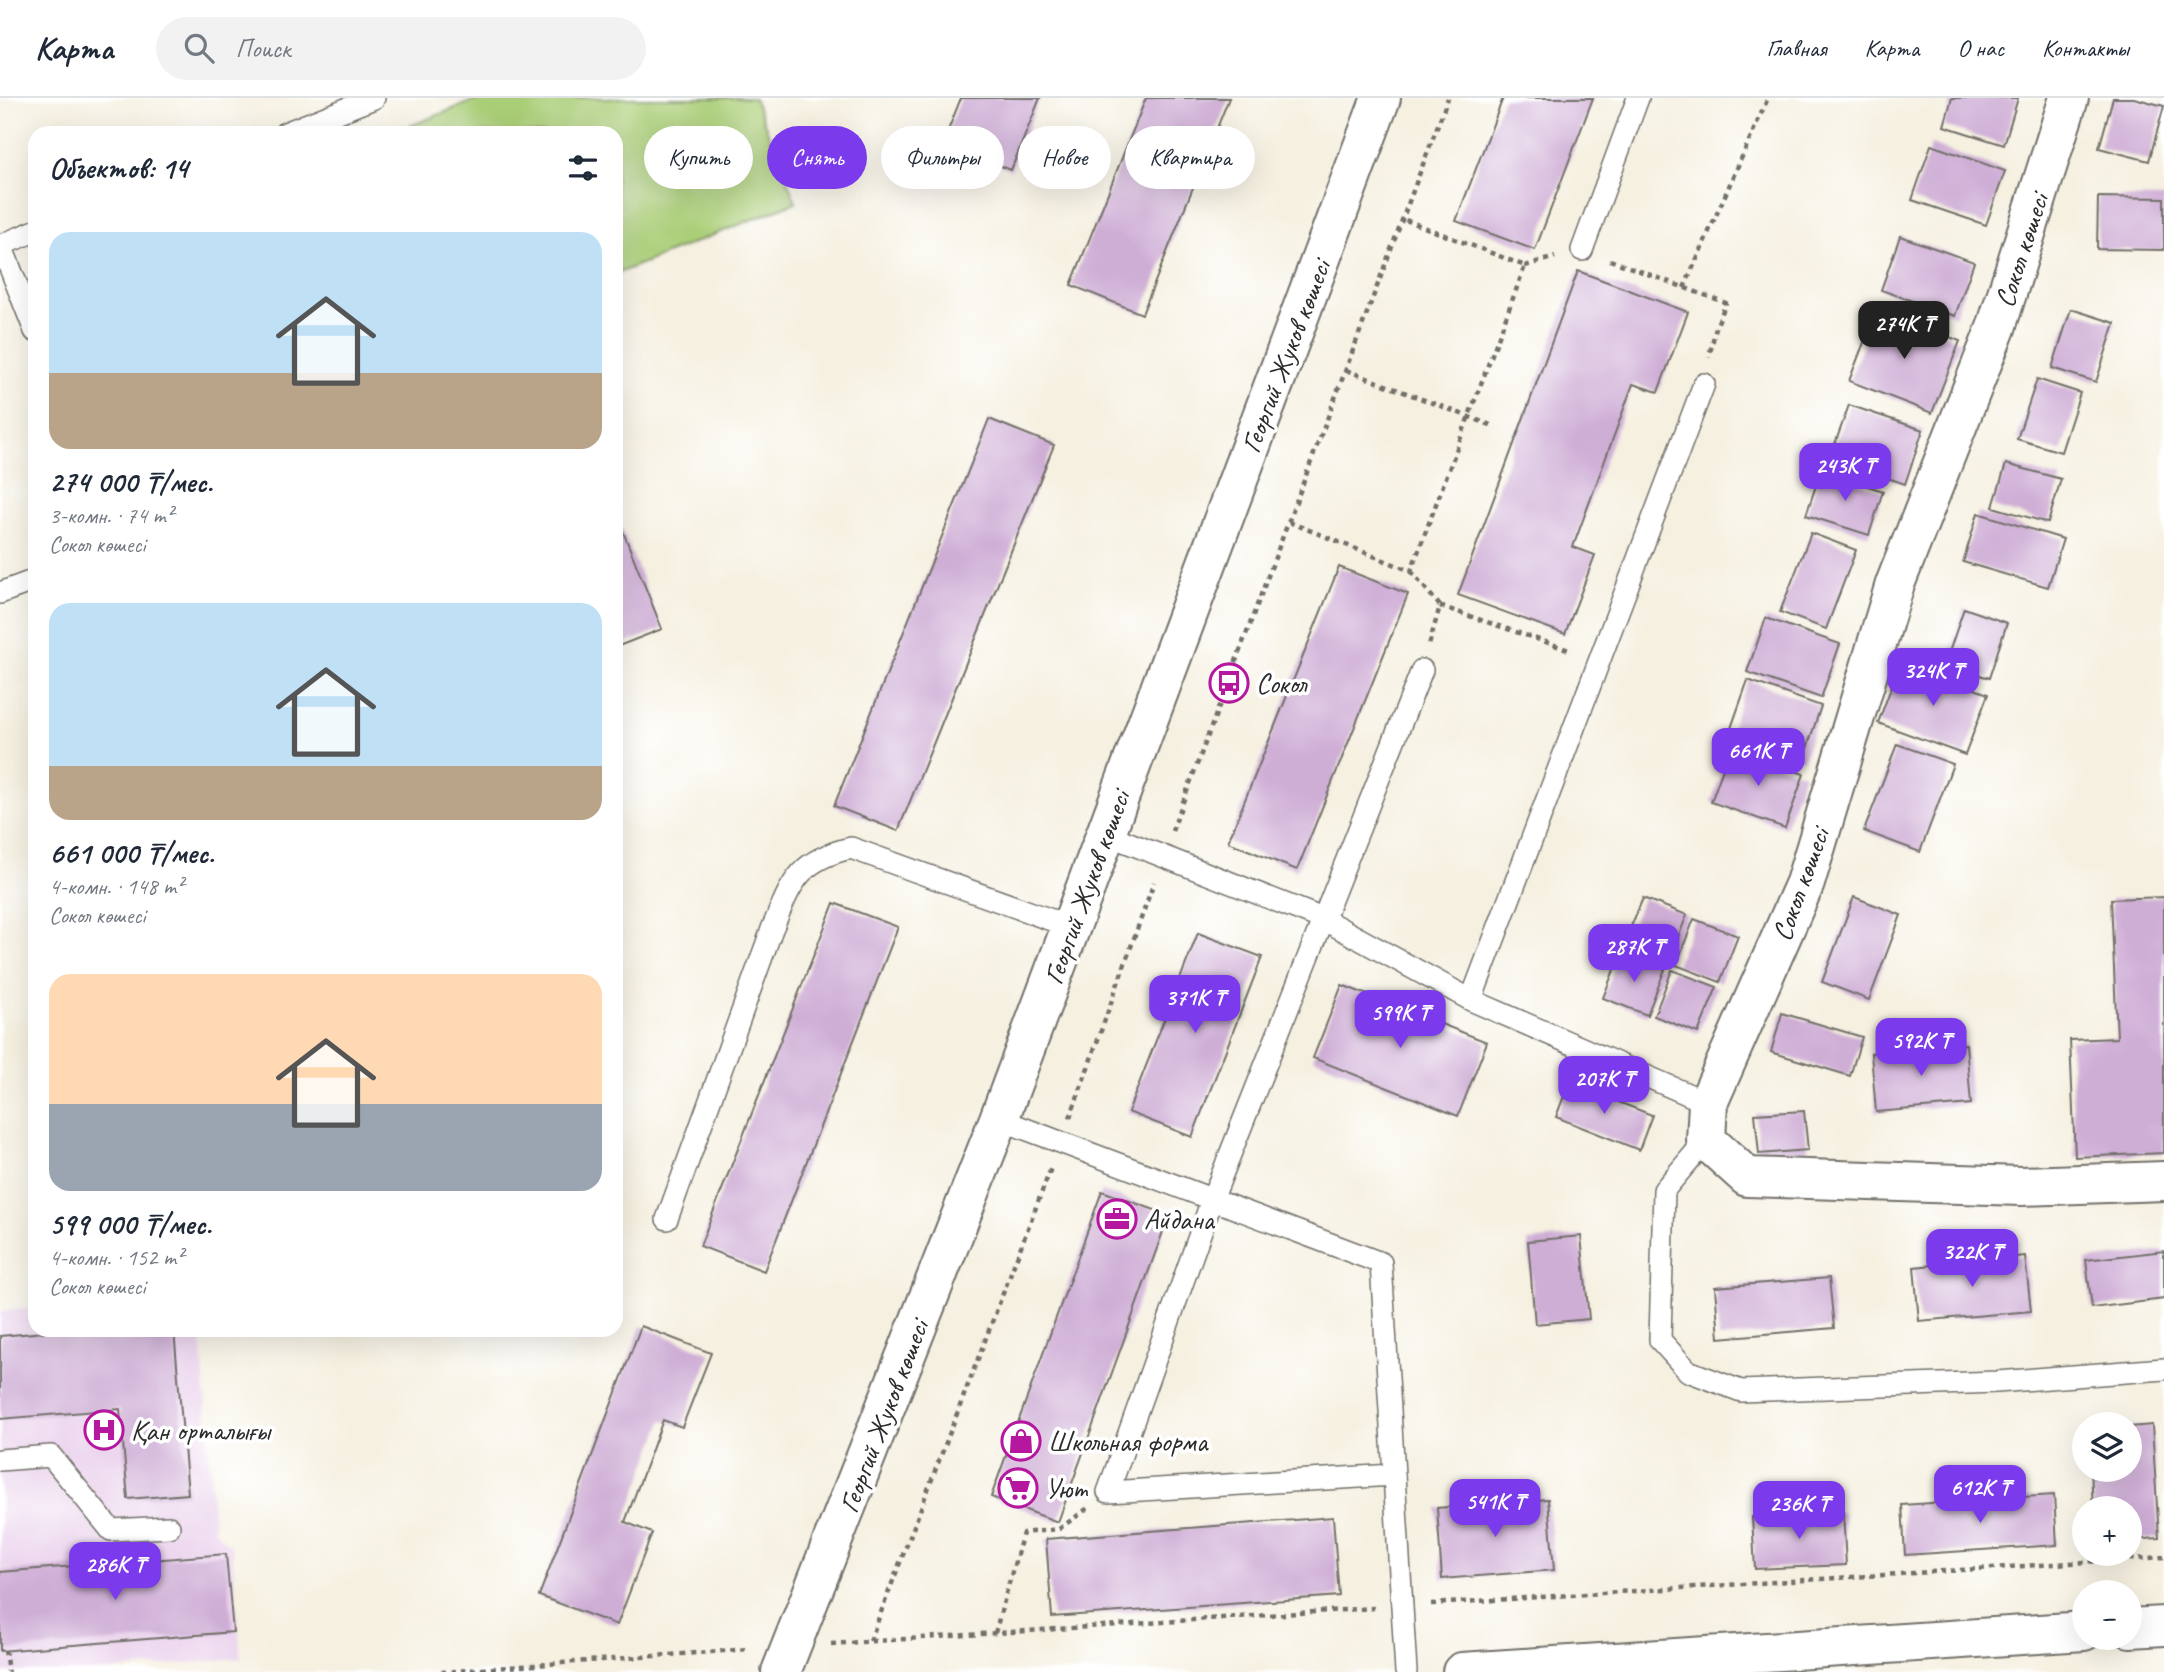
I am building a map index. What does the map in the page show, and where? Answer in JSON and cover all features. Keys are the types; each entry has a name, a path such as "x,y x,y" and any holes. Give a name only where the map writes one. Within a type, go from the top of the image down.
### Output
{"street":[{"name":"Георгий Жуков көшесі","path":"787,1659 999,1119 1381,98"},
{"name":"Сокол көшесі","path":"1707,1122 1805,883 1895,584 1996,328 2069,98"},
{"path":"1707,1122 1747,1177 2021,1186 2164,1181"},
{"path":"2142,1627 2164,1626"},
{"path":"1462,1672 2072,1632"}],"lane":[{"path":"303,126 374,98"},
{"path":"1581,250 1638,98"},
{"path":"28,234 1,245 28,313"},
{"path":"1471,1000 1704,384"},
{"path":"0,593 28,583"},
{"path":"1394,1475 1108,1492 1212,1200 1423,670"},
{"path":"1106,834 1323,919 1471,1000 1707,1122 1664,1190 1660,1340 1688,1371 1741,1391 1997,1382 2164,1369"},
{"path":"667,1219 772,929 792,882 821,855 851,848 1071,927"},
{"path":"999,1119 1381,1263 1406,1672"},
{"path":"0,1460 51,1456 111,1530 169,1527"}],"path":[{"path":"1684,288 1768,98"},
{"path":"1403,219 1525,266 1581,250 1726,303 1716,327 1704,384"},
{"path":"1410,571 1525,266"},
{"path":"1346,370 1493,426"},
{"path":"1289,522 1410,571 1440,606 1601,662"},
{"path":"1423,670 1440,606"},
{"path":"995,1633 1023,1532 1059,1530 1108,1492"},
{"path":"441,1672 787,1659 995,1633 2164,1557"},
{"path":"5,1650 8,1672"}],"shaded area":[{"name":"Қан орталығы","path":"28,1308 28,1337 201,1337 214,1530 232,1548 241,1658 93,1672 0,1672 0,1311"}],"green space":[{"path":"481,98 754,98 767,130 767,189 791,189 796,202 623,271 623,126 410,126"}],"building":[{"path":"961,98 1040,98 1029,126 1018,126 1018,153 1011,170 1004,167 1004,126 950,126"},
{"path":"1146,98 1229,98 1218,126 1135,126"},
{"path":"1503,98 1593,98 1535,250 1456,221"},
{"path":"1952,98 2018,98 2004,145 1944,126"},
{"path":"2113,98 2134,98 2164,106 2149,161 2099,148"},
{"path":"1931,145 2005,171 1986,225 1912,200"},
{"path":"1125,150 1125,189 1192,189 1142,314 1071,285"},
{"path":"2098,197 2164,198 2164,250 2097,249"},
{"path":"1900,236 1974,262 1955,316 1881,290"},
{"path":"1578,271 1688,312 1658,392 1633,384 1573,547 1595,555 1565,634 1458,595"},
{"path":"1877,309 1960,341 1932,413 1849,381"},
{"path":"2071,309 2115,323 2096,382 2052,368"},
{"path":"2037,379 2080,393 2061,452 2017,439"},
{"path":"1849,405 1923,430 1905,484 1830,458"},
{"path":"989,419 1054,445 898,831 834,806"},
{"path":"2006,464 2061,479 2048,523 1993,507"},
{"path":"1821,471 1883,491 1869,535 1806,515"},
{"path":"1978,513 2063,539 2048,587 1963,562"},
{"path":"623,532 662,629 623,644"},
{"path":"1811,533 1856,550 1826,629 1780,612"},
{"path":"1339,567 1408,594 1297,870 1228,842"},
{"path":"1964,608 2007,623 1989,678 1945,664"},
{"path":"1766,618 1840,644 1821,698 1747,672"},
{"path":"1901,661 1988,694 1965,755 1878,723"},
{"path":"1748,680 1821,706 1803,760 1729,734"},
{"path":"1897,744 1953,764 1920,852 1864,831"},
{"path":"1730,749 1804,774 1785,828 1711,802"},
{"path":"1854,897 1901,915 1869,1000 1822,982"},
{"path":"2164,897 2164,1153 2075,1157 2070,1040 2117,1038 2111,899"},
{"path":"1643,898 1687,915 1669,960 1624,943"},
{"path":"834,903 898,927 764,1271 700,1246"},
{"path":"1694,919 1738,936 1720,982 1676,965"},
{"path":"1198,933 1262,957 1192,1137 1128,1112"},
{"path":"1621,952 1665,969 1647,1015 1603,998"},
{"path":"1672,970 1717,987 1698,1033 1654,1016"},
{"path":"1342,985 1487,1042 1458,1116 1313,1058"},
{"path":"1782,1013 1862,1037 1850,1076 1771,1052"},
{"path":"1966,1044 1971,1104 1876,1112 1871,1053"},
{"path":"1569,1083 1652,1115 1639,1150 1556,1117"},
{"path":"1804,1111 1808,1150 1759,1154 1755,1114"},
{"path":"1102,1191 1169,1215 1058,1522 991,1497"},
{"path":"1581,1236 1589,1319 1535,1324 1528,1241"},
{"path":"2164,1251 2164,1299 2092,1308 2086,1260"},
{"path":"2025,1256 2031,1311 1919,1321 1914,1267"},
{"path":"1829,1278 1834,1328 1719,1338 1715,1287"},
{"path":"641,1326 711,1353 682,1427 663,1420 625,1522 652,1533 617,1625 539,1596"},
{"path":"28,1334 28,1337 175,1337 188,1494 128,1499 120,1409 0,1419 0,1336"},
{"path":"2152,1425 2159,1538 2142,1539 2142,1496 2092,1496 2092,1482 2142,1482 2142,1426"},
{"path":"2054,1495 2057,1545 1905,1555 1902,1505"},
{"path":"1548,1499 1554,1570 1442,1579 1437,1508"},
{"path":"1843,1512 1846,1565 1755,1569 1752,1517"},
{"path":"1333,1517 1339,1596 1052,1617 1046,1539"},
{"path":"226,1554 233,1632 0,1651 0,1572"}],"place":[{"name":"Сокол","path":"1229,683"},
{"name":"Айдана","path":"1117,1219"},
{"name":"Қан орталығы","path":"104,1430"},
{"name":"Школьная форма","path":"1021,1441"},
{"name":"Уют","path":"1018,1488"}]}
